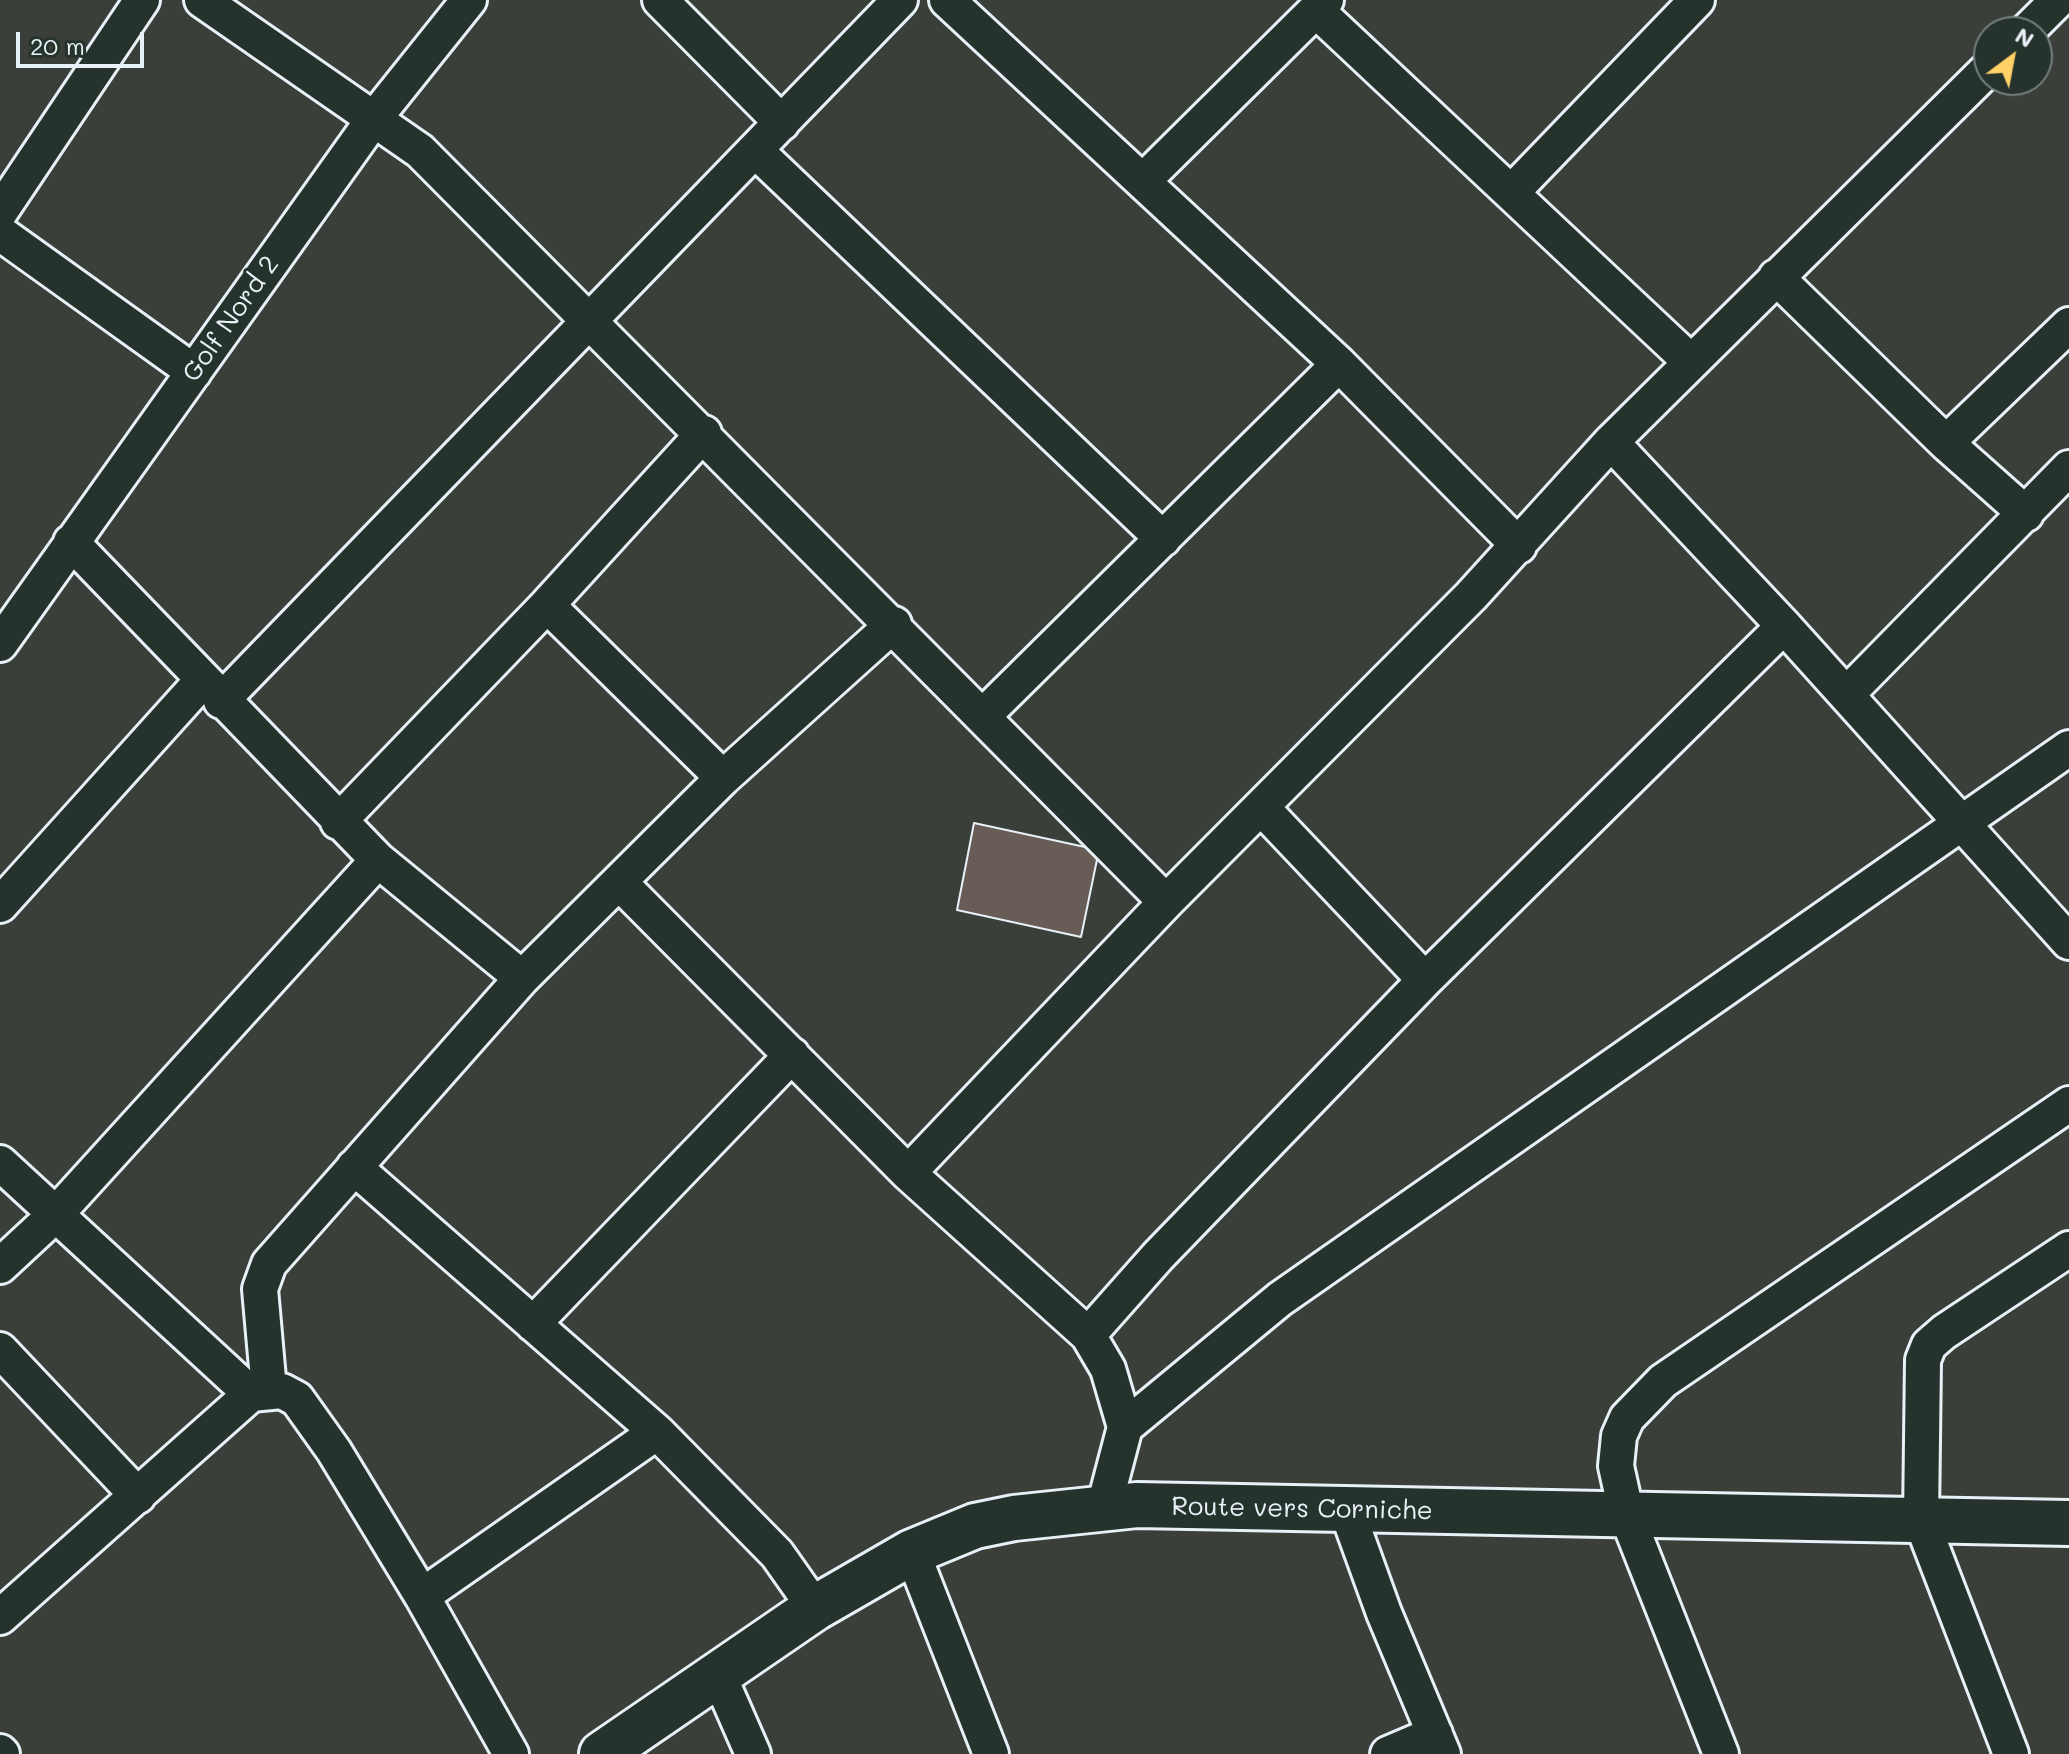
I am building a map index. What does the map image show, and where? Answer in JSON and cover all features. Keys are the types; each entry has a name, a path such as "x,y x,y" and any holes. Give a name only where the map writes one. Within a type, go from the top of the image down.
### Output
{"main road":[{"name":"Route vers Corniche","path":"602,1754 815,1608 912,1552 975,1526 1104,1507 1346,1508 2069,1523"}],"street":[{"path":"0,212 142,0"},
{"path":"202,0 420,151 894,624 1166,902"},
{"name":"Golf Nord 2","path":"0,644 373,120 469,0"},
{"path":"660,0 782,123"},
{"path":"0,905 588,320 900,0"},
{"path":"947,0 1339,364 1519,546"},
{"path":"1511,193 1697,0"},
{"path":"2042,16 2058,0"},
{"path":"1143,181 1321,5 1511,193 1691,362"},
{"path":"908,1173 1166,902 1519,546 1611,442 1973,84"},
{"path":"755,150 1163,539"},
{"path":"0,233 194,372"},
{"path":"1776,277 1946,443 2026,514"},
{"path":"1946,443 2069,325"},
{"path":"983,716 1339,364"},
{"path":"338,822 547,605 704,433"},
{"path":"1611,442 1847,694 2069,942"},
{"path":"1847,694 2069,468"},
{"path":"71,542 338,822 378,860 522,978"},
{"path":"547,605 723,778"},
{"path":"260,1392 260,1289 269,1264 522,978 723,778 894,624"},
{"path":"1088,1335 1158,1256 1425,980 1784,626"},
{"path":"1125,1427 1280,1299 2069,748"},
{"path":"1261,807 1425,980"},
{"path":"0,1266 56,1214 378,860"},
{"path":"620,883 908,1173 1088,1335 1108,1369 1125,1427 1104,1507"},
{"path":"533,1324 792,1055"},
{"path":"1721,1754 1627,1516 1616,1466 1619,1436 1627,1418 1663,1381 2069,1104"},
{"path":"0,1163 260,1392"},
{"path":"354,1167 657,1432 777,1554 815,1608"},
{"path":"2011,1754 1921,1520 1922,1377 1929,1345 2069,1249"},
{"path":"0,1350 138,1496"},
{"path":"0,1617 260,1392 282,1391 297,1399 311,1417 422,1596 511,1754"},
{"path":"422,1596 657,1432"},
{"path":"1346,1508 1384,1613 1439,1744 1388,1754"},
{"path":"912,1552 991,1754"},
{"path":"718,1674 753,1754"}],"building":[{"path":"974,823 1099,850 1081,937 957,910"}]}
